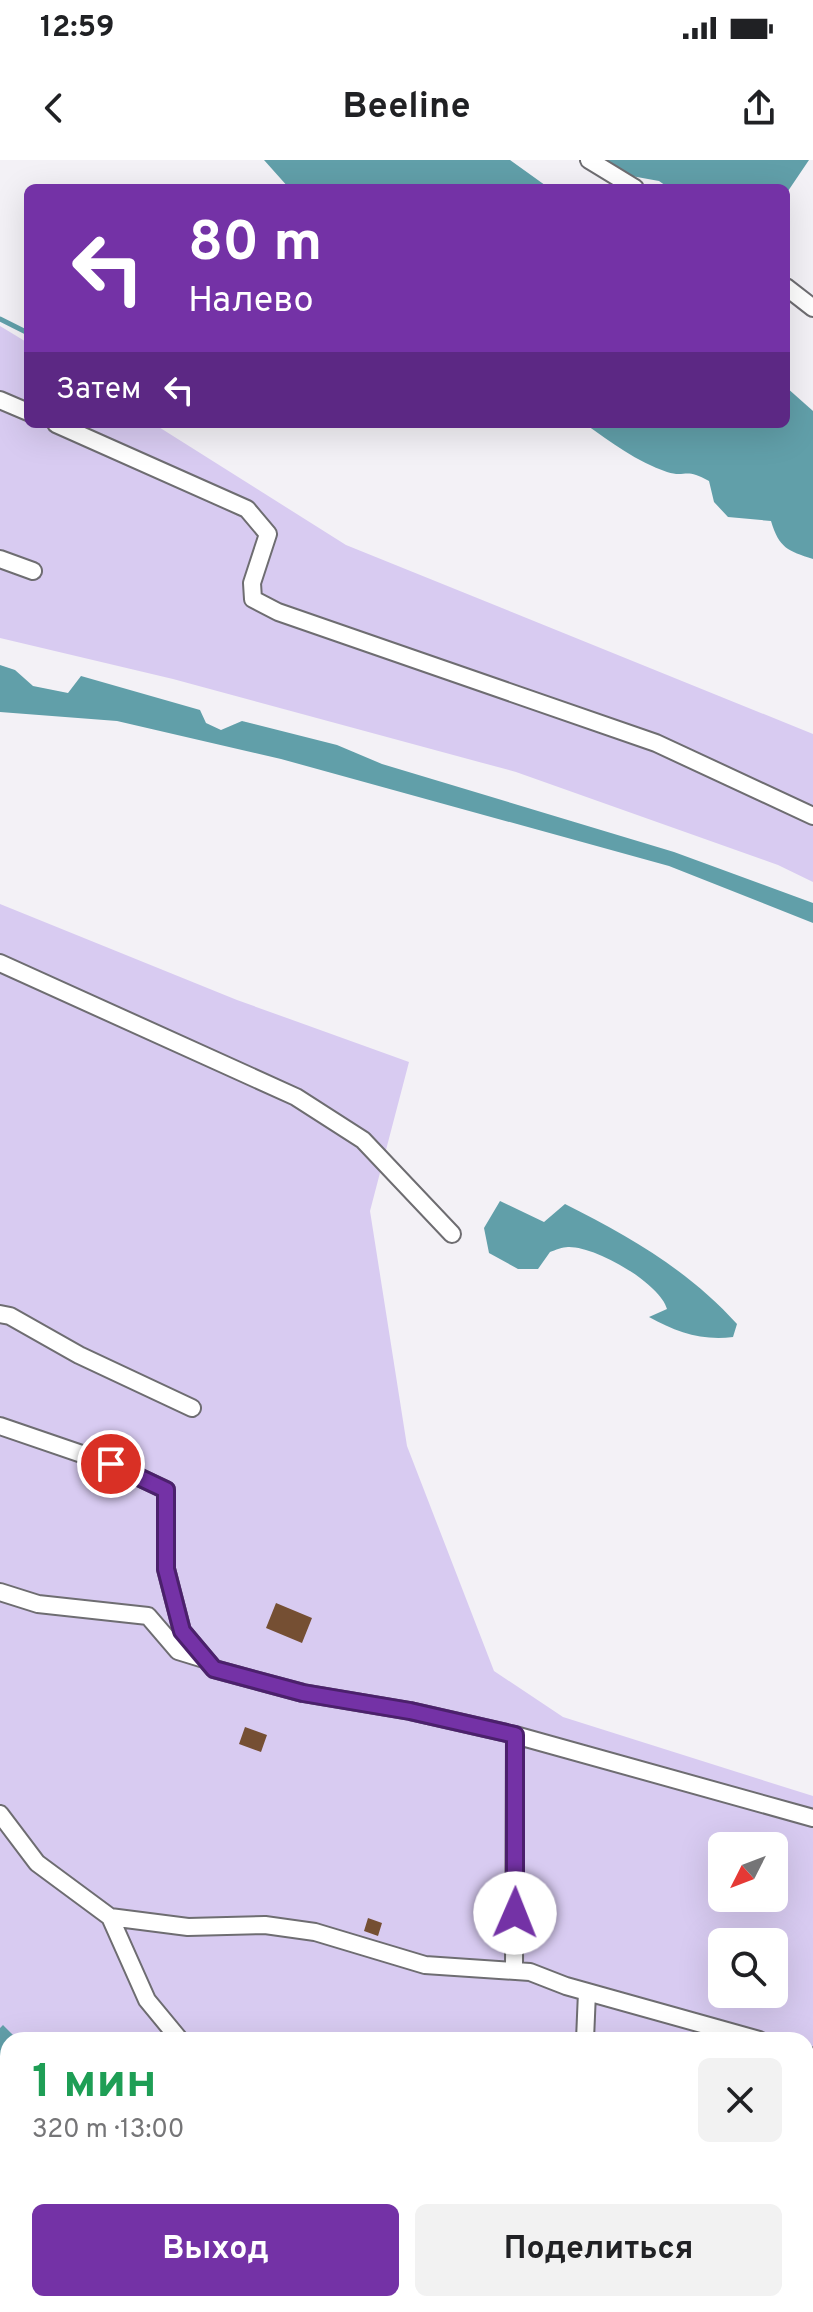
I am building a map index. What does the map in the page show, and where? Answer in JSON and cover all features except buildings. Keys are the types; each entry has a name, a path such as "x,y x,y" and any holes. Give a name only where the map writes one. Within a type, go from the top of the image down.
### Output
{"street":[{"path":"589,160 628,184"},
{"path":"790,290 813,308"},
{"path":"0,400 24,410"},
{"path":"65,428 247,509 268,534 252,583 253,599 278,612 656,743 813,816"},
{"path":"0,559 33,571"},
{"path":"0,963 296,1097 363,1140 452,1234"},
{"path":"0,1314 10,1316 79,1355 192,1408"},
{"path":"0,1426 111,1464 166,1490 166,1569 182,1631 214,1669 303,1693 410,1711 515,1735 813,1818"},
{"path":"0,1592 38,1604 148,1616 178,1651 205,1659"},
{"path":"514,1971 515,1735"},
{"path":"0,1814 37,1863 110,1917 188,1927 265,1925 315,1932 425,1965 530,1972 587,1992 730,2032"},
{"path":"110,1917 147,2000 173,2032"},
{"path":"585,2032 587,1992"}],"shaded area":[{"path":"0,326 24,341 24,428 160,428 346,545 813,734 813,882 778,865 516,772 173,679 0,638"},
{"path":"0,904 237,1000 409,1062 370,1211 407,1446 494,1671 563,1717 813,1796 813,2032 0,2032"}],"water":[{"path":"264,160 510,160 543,184 285,184"},
{"path":"606,160 809,160 790,188 790,184 663,184 626,175"},
{"path":"790,391 813,411 813,559 781,543 771,521 728,517 714,502 709,481 695,475 673,474 656,468 591,428 790,428"},
{"path":"0,665 15,670 33,686 68,693 81,676 200,710 206,723 221,730 242,721 337,745 382,764 674,852 813,903 813,923 669,866 281,759 117,721 0,712"},
{"path":"500,1201 544,1222 565,1204 635,1242 678,1271 718,1305 737,1324 733,1337 711,1338 690,1334 649,1317 667,1309 652,1288 609,1259 580,1248 568,1247 550,1252 538,1269 518,1269 489,1253 484,1228"},
{"path":"3,2025 10,2032 0,2032"}],"waterway":[{"path":"0,319 24,331"}],"route":[{"path":"111,1464 166,1490 166,1569 182,1631 214,1669 303,1693 410,1711 515,1735 515,1913"}]}
